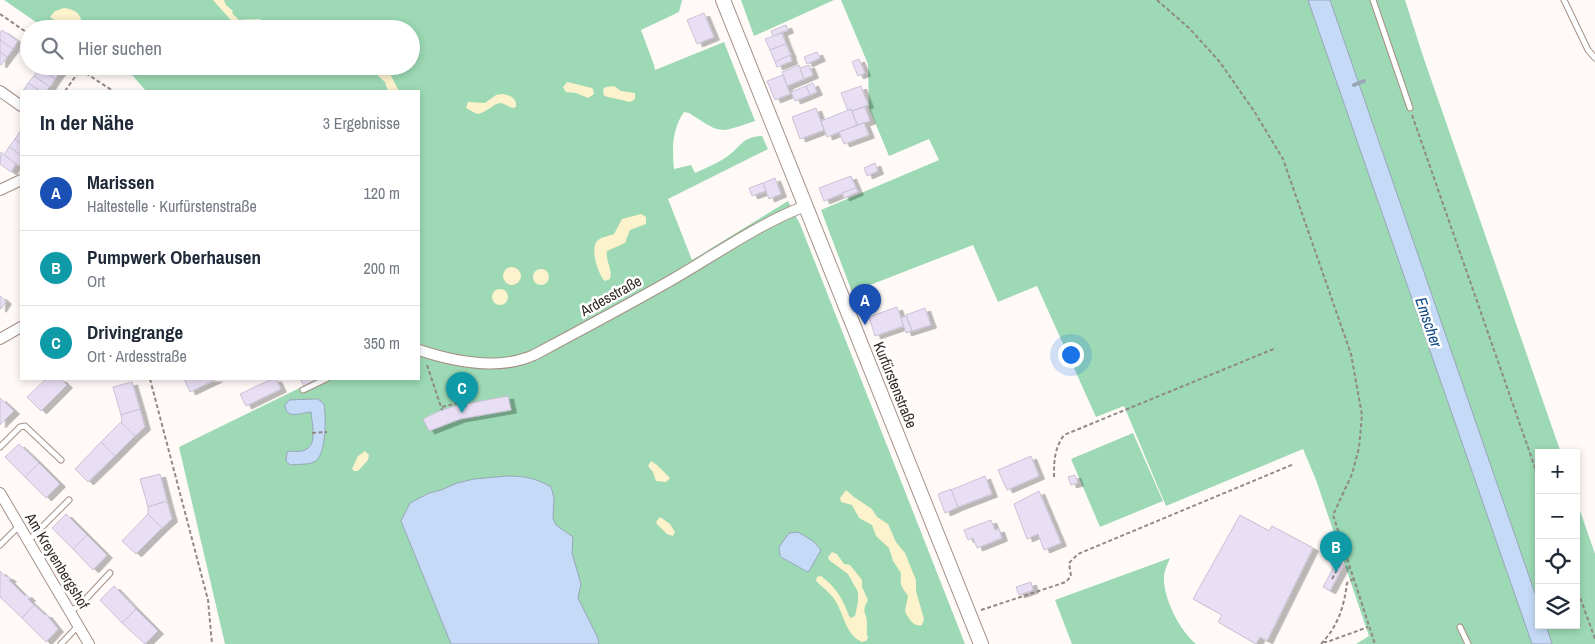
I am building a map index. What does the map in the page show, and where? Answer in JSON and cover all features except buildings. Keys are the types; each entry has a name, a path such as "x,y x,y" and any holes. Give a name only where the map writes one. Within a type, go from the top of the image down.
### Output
{"main road":[{"name":"Kurfürstenstraße","path":"723,0 981,644"}],"street":[{"path":"0,92 20,105"},
{"path":"0,190 20,180"},
{"name":"Ardesstraße","path":"422,351 448,358 490,364 520,361 674,278 785,214 805,206"},
{"path":"0,339 20,328"},
{"name":"Am Kreyenbergshof","path":"0,494 89,644"}],"lane":[{"path":"1373,0 1410,108"},
{"path":"1564,0 1588,50 1595,58"},
{"path":"303,390 324,380"},
{"path":"0,447 20,427 25,426 61,460"},
{"path":"28,541 69,500"},
{"path":"0,545 19,526"},
{"path":"70,612 83,602 110,573"},
{"path":"61,644 78,626"},
{"path":"1460,627 1468,644"}],"path":[{"path":"1158,0 1189,28 1219,61 1254,111 1284,159 1351,354 1362,415 1359,448 1352,474 1332,515 1375,644"},
{"path":"0,14 20,28"},
{"path":"66,90 76,75"},
{"path":"88,75 111,90"},
{"path":"1410,108 1535,467"},
{"path":"1054,478 1055,454 1058,444 1064,435 1276,348"},
{"path":"422,351 442,409 465,403 466,408"},
{"path":"150,380 208,600 212,644"},
{"path":"312,433 327,432"},
{"path":"969,614 1066,582 1071,576 1070,563 1078,554 1294,464"},
{"path":"1332,579 1344,557 1347,557"},
{"path":"1322,643 1337,623 1344,604 1347,583 1353,579"},
{"path":"1580,597 1595,639"},
{"path":"1322,643 1369,626"}],"green space":[{"path":"4,0 682,0 679,12 641,30 655,70 724,42 755,121 720,130 684,112 675,132 674,169 691,165 695,173 722,160 749,138 762,136 768,149 668,199 692,260 788,201 800,224 965,644 225,644 179,447 316,380 420,380 420,90 145,90 130,75 420,75 420,20 33,20"},
{"path":"741,0 834,0 754,36"},
{"path":"841,0 1405,0 1560,449 1535,449 1535,629 1580,629 1580,511 1595,554 1595,644 1356,644 1369,636 1316,480 1303,449 1166,506 1124,406 1096,417 1037,286 998,302 973,245 852,292 821,210 939,160 929,139 889,156 869,108 868,64"},
{"path":"1133,433 1163,501 1100,527 1071,459"},
{"path":"1170,558 1164,575 1164,585 1169,604 1184,631 1196,644 1072,644 1055,600"}],"sand":[{"path":"213,0 224,0 239,20 231,20"},
{"path":"64,8 72,10 78,14 81,20 54,20 50,17 55,11"},
{"path":"377,75 391,75 398,90 388,90 385,82"},
{"path":"567,82 592,88 594,94 588,98 576,93 566,92 563,87"},
{"path":"614,86 621,91 635,93 635,99 630,102 604,96 603,89"},
{"path":"502,94 512,98 515,101 516,107 513,108 498,103 477,114 466,108 468,102 485,103 496,95"},
{"path":"641,214 646,217 646,224 630,230 625,243 607,251 611,275 610,279 605,281 602,278 594,254 595,244 598,240 614,234 622,219"},
{"path":"512,267 518,270 521,276 518,282 512,285 506,282 503,276 506,270"},
{"path":"541,269 547,271 549,277 547,283 541,285 535,283 533,277 535,271"},
{"path":"500,289 506,291 508,297 506,303 500,305 494,303 492,297 494,291"},
{"path":"365,451 369,455 368,460 358,471 354,471 352,469 358,456"},
{"path":"651,461 670,478 666,482 656,481 653,472 648,466"},
{"path":"846,490 872,509 877,517 888,524 896,542 905,553 916,580 916,591 924,619 922,625 914,624 905,611 908,596 901,586 901,573 893,561 889,548 876,536 872,525 859,518 852,505 841,502 840,498"},
{"path":"660,517 670,524 675,532 673,536 667,534 657,524 656,522"},
{"path":"832,552 837,554 844,564 850,565 862,580 862,587 868,600 864,611 867,621 868,638 866,641 862,642 852,635 834,599 816,581 817,577 821,576 831,584 844,604 849,616 851,618 855,616 858,592 848,574 829,560 828,557"}],"water":[{"name":"Emscher","path":"1308,0 1330,0 1535,593 1535,629 1547,629 1552,644 1532,644"},
{"path":"318,399 324,404 325,417 321,452 314,462 290,465 286,461 287,452 300,451 310,446 313,427 311,412 291,414 286,410 285,405 289,400"},
{"path":"507,476 530,478 551,487 554,498 553,518 556,525 573,537 572,553 581,584 578,598 598,638 599,644 451,644 401,521 410,503 429,493 474,479"},
{"path":"798,532 813,541 821,550 807,572 780,556 779,547 789,533"}],"waterway":[{"path":"1354,85 1364,81"}],"place":[{"name":"Marissen","path":"865,325"},
{"name":"Drivingrange","path":"462,413"},
{"name":"Pumpwerk Oberhausen","path":"1336,572"}]}
